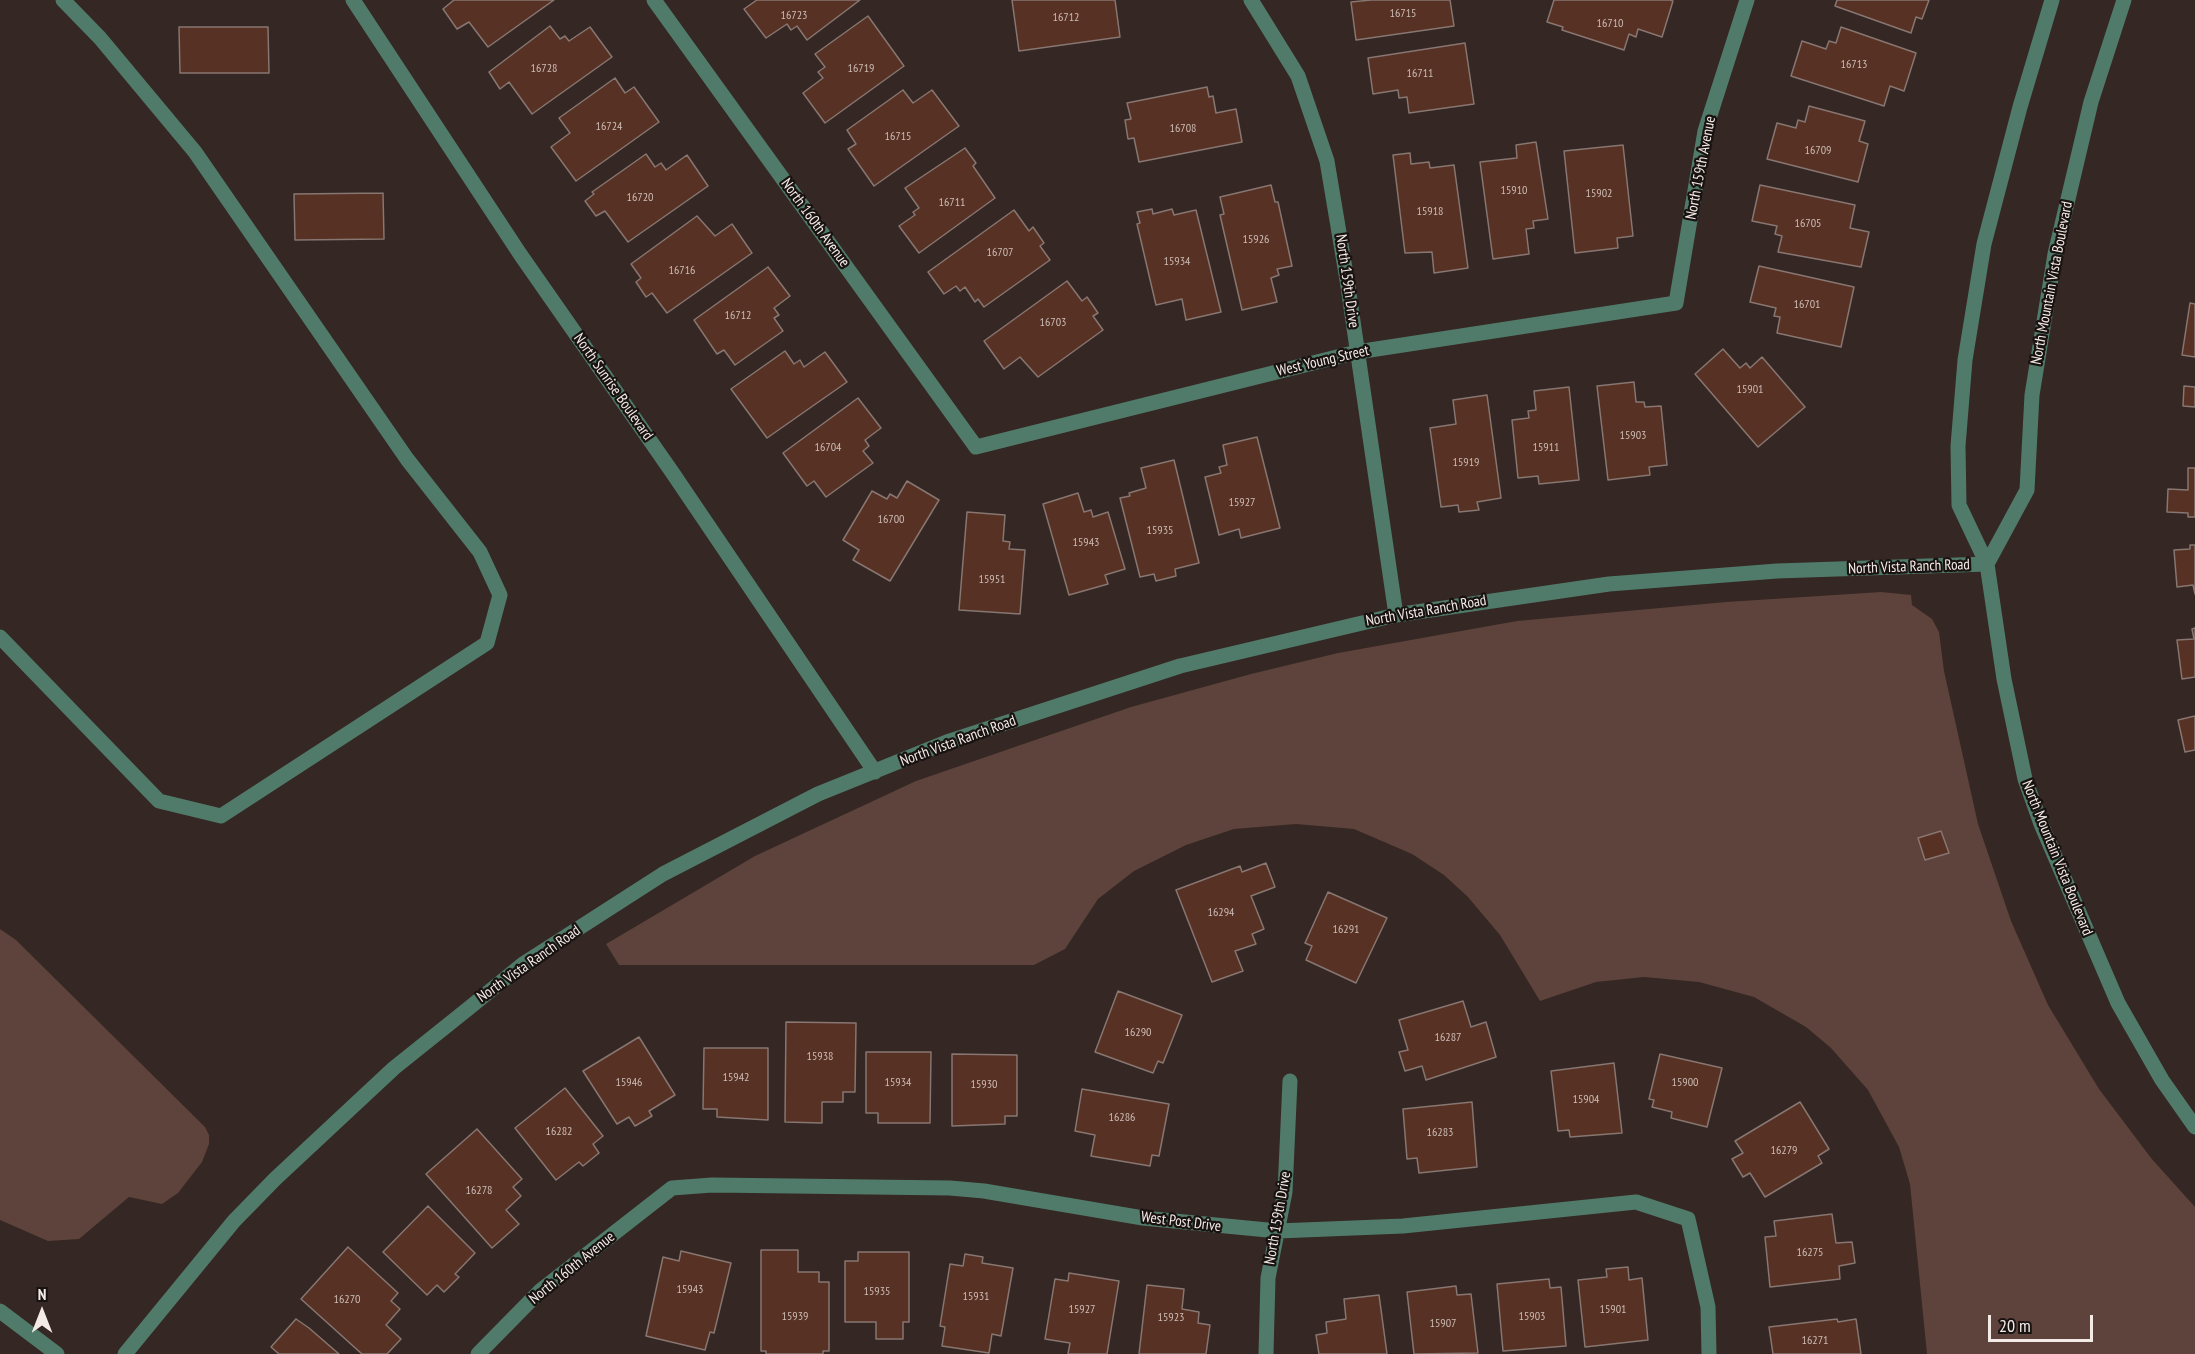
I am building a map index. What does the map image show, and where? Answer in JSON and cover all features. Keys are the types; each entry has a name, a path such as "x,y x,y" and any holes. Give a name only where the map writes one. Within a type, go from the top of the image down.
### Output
{"street":[{"path":"0,637 159,801 222,816 487,643 500,595 480,552 406,459 195,152 100,38 63,0"},
{"name":"North Sunrise Boulevard","path":"353,0 520,254 699,511 875,772"},
{"name":"North 160th Avenue","path":"654,0 976,447"},
{"name":"North 159th Drive","path":"1251,0 1298,76 1327,161 1396,615"},
{"name":"North 159th Avenue","path":"1676,303 1706,131 1746,0"},
{"name":"North Mountain Vista Boulevard","path":"2052,0 2020,107 1984,244 1965,360 1958,446 1959,506 1987,564 2004,680 2025,779 2042,824 2118,1004 2162,1080 2195,1127"},
{"name":"North Mountain Vista Boulevard","path":"1987,564 2027,490 2032,394 2055,254 2091,102 2124,0"},
{"name":"West Young Street","path":"976,447 1357,352 1676,303"},
{"name":"North Vista Ranch Road","path":"125,1354 234,1221 291,1163 394,1068 523,964 663,874 818,794 947,742 1180,666 1396,615 1609,584 1777,572 1987,564"},
{"name":"North 159th Drive","path":"1266,1354 1268,1278 1285,1192 1290,1081"},
{"name":"West Post Drive","path":"672,1188 712,1185 950,1188 984,1191 1153,1220 1278,1231 1391,1227 1636,1202 1688,1219 1708,1307 1709,1354"},
{"name":"North 160th Avenue","path":"478,1354 540,1291 672,1188"},
{"path":"0,1311 57,1354"}],"shaded area":[{"path":"1881,592 1911,595 1912,605 1932,619 1939,632 1944,671 1978,824 2011,921 2048,1005 2099,1089 2151,1158 2195,1207 2195,1354 1927,1354 1910,1184 1899,1147 1868,1090 1831,1048 1806,1027 1754,997 1699,982 1644,977 1596,982 1540,1001 1500,935 1468,897 1444,875 1412,854 1354,829 1296,824 1234,829 1186,845 1134,871 1098,899 1065,949 1034,965 619,965 606,944 755,856 916,781 1131,707 1338,653 1517,621 1726,602"},
{"path":"0,929 16,940 205,1127 209,1135 209,1144 202,1162 178,1193 162,1204 129,1197 79,1239 48,1241 0,1220"}],"building":[{"path":"454,0 554,0 488,47 469,22 457,29 443,9"},
{"path":"757,0 860,0 807,40 797,26 791,30 787,24 766,38 744,9"},
{"path":"1012,0 1115,0 1120,37 1019,51"},
{"path":"1450,0 1454,26 1356,40 1351,2"},
{"path":"1554,0 1673,1 1662,37 1638,29 1636,37 1629,34 1624,50 1562,30 1563,27 1547,22"},
{"path":"1837,0 1929,0 1922,19 1916,17 1911,33 1835,6"},
{"path":"868,16 904,66 825,123 803,93 823,78 818,72 825,67 815,54"},
{"path":"550,26 560,39 565,36 569,41 590,27 612,57 532,114 509,82 500,89 489,72"},
{"path":"179,27 268,27 269,73 180,73"},
{"path":"1841,27 1916,53 1904,91 1890,86 1884,106 1791,76 1802,41 1826,49 1829,41 1836,43"},
{"path":"1465,43 1474,104 1409,113 1407,97 1399,98 1398,90 1373,94 1368,58"},
{"path":"615,78 625,93 634,87 659,122 576,181 551,147 570,133 559,118"},
{"path":"1207,87 1209,97 1213,96 1216,113 1236,109 1242,142 1139,162 1134,138 1128,139 1125,120 1131,119 1127,103"},
{"path":"903,90 913,103 932,90 959,126 874,186 848,149 856,144 847,130"},
{"path":"1809,106 1865,121 1859,141 1868,144 1858,182 1767,159 1777,123 1796,128 1798,120 1805,122"},
{"path":"1536,142 1548,219 1533,221 1534,228 1526,229 1529,254 1493,259 1480,162 1517,158 1516,145"},
{"path":"1623,145 1633,236 1617,238 1618,248 1575,253 1564,151"},
{"path":"965,148 976,163 973,166 995,198 919,253 899,226 915,215 913,212 919,208 905,188"},
{"path":"1410,153 1411,164 1429,162 1430,168 1454,165 1468,268 1434,273 1432,252 1405,253 1393,155"},
{"path":"646,154 655,167 661,163 666,170 687,155 708,186 628,242 605,211 596,216 585,201 594,194 592,192"},
{"path":"1271,185 1275,202 1278,202 1292,266 1277,269 1279,275 1271,278 1277,302 1242,310 1220,215 1224,214 1220,197"},
{"path":"1760,185 1855,205 1850,228 1869,232 1861,267 1778,252 1782,236 1775,234 1777,226 1752,221"},
{"path":"383,193 384,239 295,240 294,194"},
{"path":"1152,209 1153,214 1172,209 1174,215 1196,210 1221,312 1186,320 1182,299 1156,305 1137,224 1140,223 1137,212"},
{"path":"1014,210 1029,231 1033,227 1044,243 1040,246 1050,260 984,307 978,299 975,302 965,287 960,291 956,286 944,294 928,272"},
{"path":"697,216 715,236 732,224 752,253 667,313 652,293 646,297 636,282 641,278 631,264"},
{"path":"1759,266 1854,287 1841,347 1777,333 1780,317 1774,316 1776,308 1750,302"},
{"path":"768,267 790,296 774,308 779,315 774,318 783,331 735,365 724,350 717,354 694,320"},
{"path":"1067,281 1082,301 1087,297 1098,313 1093,316 1103,330 1038,377 1020,357 1004,369 984,341"},
{"path":"2190,303 2195,304 2195,357 2182,355"},
{"path":"1723,349 1740,368 1746,363 1750,368 1762,357 1805,407 1758,447 1695,374"},
{"path":"785,351 794,364 800,360 804,367 825,352 847,382 767,438 731,389"},
{"path":"1634,382 1636,402 1644,402 1645,407 1661,406 1667,465 1649,467 1650,475 1608,480 1597,386"},
{"path":"2184,386 2195,387 2195,407 2183,406"},
{"path":"1569,387 1579,480 1539,484 1538,476 1518,478 1512,420 1529,418 1528,411 1536,410 1534,391"},
{"path":"1487,395 1501,498 1477,502 1479,510 1459,512 1458,505 1441,507 1430,428 1456,424 1453,400"},
{"path":"858,398 881,428 865,440 869,446 863,451 873,463 826,497 814,481 807,486 783,453"},
{"path":"1257,437 1280,528 1241,538 1239,529 1219,535 1205,477 1221,473 1219,467 1227,465 1223,445"},
{"path":"1174,460 1199,563 1175,569 1176,576 1156,581 1154,574 1140,577 1120,498 1146,488 1141,468"},
{"path":"2188,468 2195,468 2195,517 2188,517 2188,513 2167,512 2168,489 2188,490"},
{"path":"907,481 939,500 890,581 853,560 859,550 843,540 872,491 887,499 890,494 897,498"},
{"path":"1078,493 1084,512 1091,510 1093,517 1108,512 1125,569 1105,575 1108,584 1069,595 1043,504"},
{"path":"967,512 1005,515 1003,541 1010,542 1009,549 1025,550 1020,614 959,610"},
{"path":"2190,545 2195,545 2195,594 2193,585 2177,587 2174,550 2190,549"},
{"path":"2195,628 2195,677 2182,679 2177,640 2194,639 2192,629"},
{"path":"2195,716 2195,750 2185,752 2178,720"},
{"path":"1941,831 1949,853 1925,860 1918,838"},
{"path":"1266,863 1275,887 1251,896 1264,929 1252,934 1256,944 1235,951 1243,971 1212,982 1176,890 1240,866 1242,872"},
{"path":"1328,892 1387,918 1356,983 1306,960 1312,946 1305,943"},
{"path":"1118,991 1182,1015 1163,1063 1158,1061 1153,1073 1095,1052"},
{"path":"1463,1001 1471,1027 1486,1022 1496,1057 1426,1080 1422,1066 1405,1071 1399,1052 1408,1050 1399,1020"},
{"path":"786,1022 856,1023 855,1092 843,1092 843,1102 822,1102 822,1123 785,1122"},
{"path":"639,1037 675,1095 649,1111 652,1116 635,1126 629,1117 617,1124 583,1071"},
{"path":"704,1048 768,1048 768,1120 717,1117 717,1109 703,1109"},
{"path":"866,1052 931,1052 930,1123 878,1123 878,1113 866,1113"},
{"path":"952,1054 1017,1055 1017,1116 1005,1116 1005,1124 952,1126"},
{"path":"1660,1054 1722,1068 1707,1127 1671,1118 1672,1112 1652,1107 1654,1100 1649,1099"},
{"path":"1614,1063 1622,1133 1570,1137 1569,1130 1558,1131 1551,1071"},
{"path":"565,1088 603,1136 593,1144 599,1153 583,1166 579,1162 556,1180 515,1128"},
{"path":"1082,1089 1169,1104 1159,1156 1152,1155 1150,1166 1091,1156 1095,1135 1075,1131"},
{"path":"1472,1102 1477,1167 1419,1173 1417,1158 1407,1159 1403,1109"},
{"path":"1800,1102 1829,1149 1818,1156 1822,1163 1765,1197 1750,1173 1743,1177 1732,1159 1743,1153 1735,1141"},
{"path":"477,1129 522,1179 513,1187 521,1196 506,1210 519,1224 492,1248 426,1174"},
{"path":"428,1206 475,1253 455,1274 459,1277 444,1292 437,1285 427,1295 383,1252"},
{"path":"1832,1214 1836,1243 1852,1242 1855,1263 1839,1266 1840,1279 1770,1287 1765,1237 1776,1236 1774,1221"},
{"path":"348,1247 398,1293 391,1301 400,1309 386,1325 401,1339 387,1354 362,1354 301,1299"},
{"path":"761,1250 798,1250 798,1272 819,1272 819,1282 829,1282 829,1351 823,1351 823,1354 766,1354 766,1351 761,1351"},
{"path":"681,1251 731,1263 714,1333 710,1332 705,1350 646,1336 663,1257 679,1261"},
{"path":"858,1252 909,1252 909,1322 903,1322 903,1339 876,1339 876,1322 845,1322 845,1261 858,1261"},
{"path":"965,1254 983,1257 982,1263 1013,1268 1001,1336 992,1334 989,1353 942,1346 945,1327 940,1326 950,1264 963,1266"},
{"path":"1628,1267 1629,1280 1642,1278 1648,1340 1585,1347 1578,1280 1607,1277 1606,1269"},
{"path":"1069,1273 1119,1281 1107,1354 1068,1354 1070,1343 1045,1339 1055,1279 1068,1281"},
{"path":"1549,1279 1550,1288 1561,1287 1566,1346 1503,1351 1497,1284"},
{"path":"1147,1285 1184,1289 1182,1309 1199,1312 1198,1323 1210,1325 1206,1354 1139,1354"},
{"path":"1456,1286 1457,1295 1471,1294 1478,1353 1414,1354 1407,1292"},
{"path":"1379,1295 1387,1354 1319,1354 1316,1335 1327,1333 1326,1322 1346,1319 1344,1299"},
{"path":"296,1319 339,1354 279,1354 271,1347"},
{"path":"1837,1319 1838,1322 1856,1319 1861,1354 1773,1354 1769,1327"}]}
